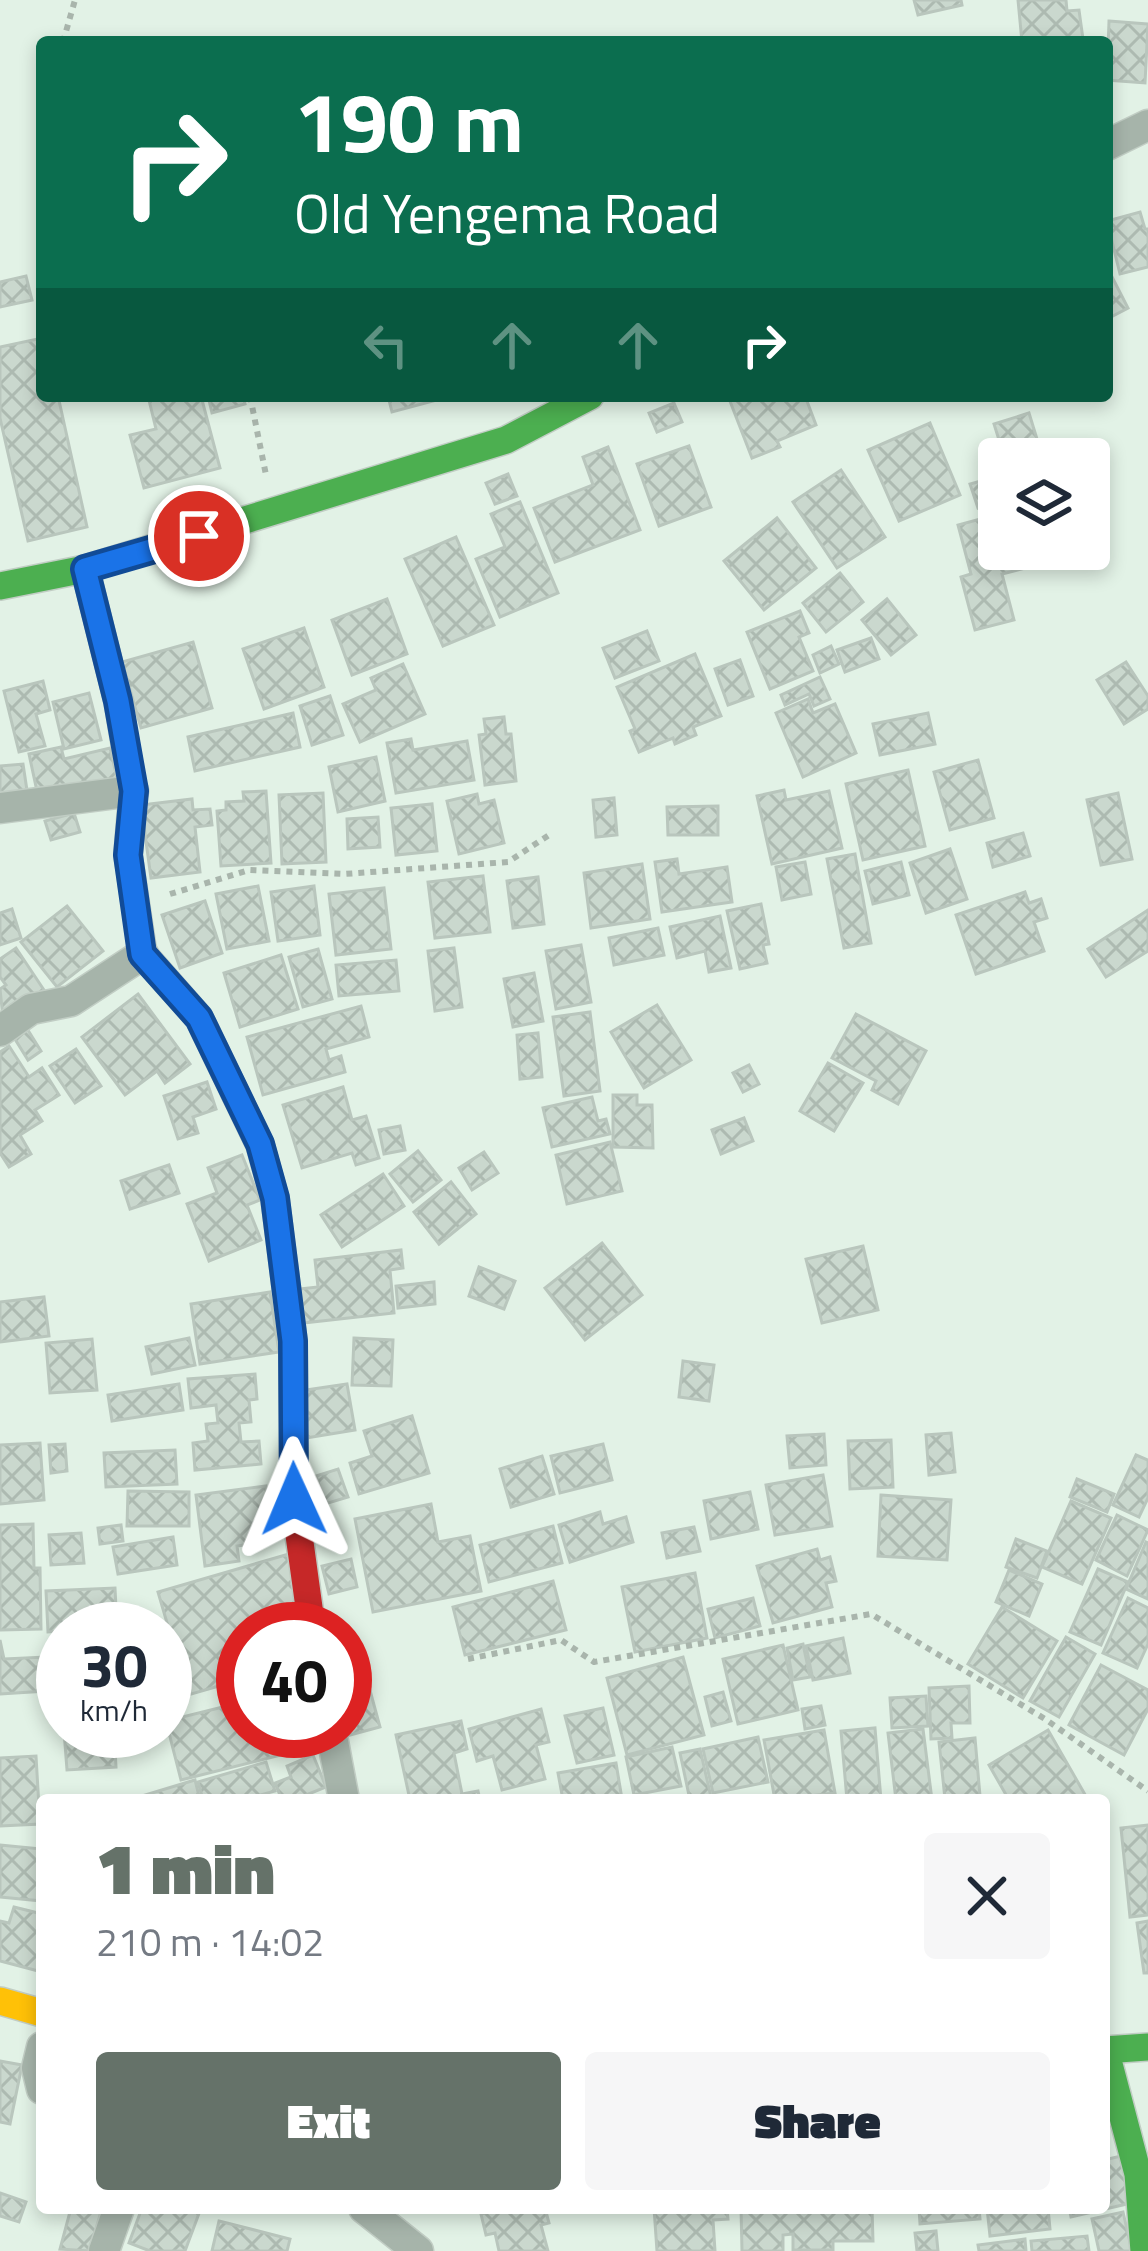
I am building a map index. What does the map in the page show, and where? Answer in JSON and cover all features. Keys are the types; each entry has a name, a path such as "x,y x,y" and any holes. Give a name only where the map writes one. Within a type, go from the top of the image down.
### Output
{"street":[{"path":"1113,142 1148,125"},
{"path":"0,586 85,569 274,514 506,440 579,402"},
{"path":"85,569 118,701 134,791 128,855 142,954 199,1018 260,1144 275,1198 293,1341 294,1499 308,1602"},
{"path":"0,808 134,791"},
{"path":"0,1031 31,1009 71,1001 142,954"},
{"path":"336,1758 343,1794"},
{"path":"0,2001 36,2011"},
{"path":"1110,2049 1148,2047"},
{"path":"1110,2066 1142,2197 1144,2251"},
{"path":"104,2251 117,2214"},
{"path":"372,2214 418,2251"}],"path":[{"path":"65,36 75,0"},
{"path":"251,402 274,514"},
{"path":"133,908 249,869 344,874 508,862 552,833"},
{"path":"468,1659 561,1640 594,1662 871,1614 1045,1720 1148,1791"}],"building":[{"path":"914,0 961,0 962,5 918,15"},
{"path":"1018,0 1066,0 1067,11 1079,10 1083,36 1021,36"},
{"path":"1109,21 1148,24 1145,83 1113,80 1113,36 1108,36"},
{"path":"1140,212 1148,229 1148,267 1120,274 1113,219"},
{"path":"26,276 32,300 0,307 0,282"},
{"path":"1113,279 1128,308 1113,316"},
{"path":"36,339 36,402 59,402 87,527 28,541 0,418 0,347"},
{"path":"149,402 203,402 220,468 144,488 130,435 156,429"},
{"path":"209,402 244,402 245,404 212,413"},
{"path":"390,402 429,402 392,412"},
{"path":"730,402 807,402 816,425 777,441 780,447 752,458"},
{"path":"674,403 682,422 657,432 649,413"},
{"path":"1029,413 1037,438 998,438 994,424"},
{"path":"930,423 960,495 899,521 868,450"},
{"path":"689,446 711,507 659,526 637,464"},
{"path":"608,447 640,530 555,562 534,508 593,485 583,457"},
{"path":"841,470 885,537 837,568 793,502"},
{"path":"508,474 517,496 495,504 486,483"},
{"path":"978,482 978,508 970,484"},
{"path":"520,502 558,593 500,617 476,559 505,547 491,514"},
{"path":"777,518 816,568 764,610 724,561"},
{"path":"978,520 978,570 1018,570 1002,574 1014,620 975,630 961,577 971,574 958,525"},
{"path":"456,537 494,625 443,646 405,559"},
{"path":"840,573 863,602 826,632 803,603"},
{"path":"387,599 407,654 352,675 332,620"},
{"path":"887,599 916,635 891,655 862,620"},
{"path":"800,611 809,633 799,637 813,671 770,689 747,632"},
{"path":"304,628 324,687 264,709 243,649"},
{"path":"647,631 659,661 615,678 603,648"},
{"path":"871,638 879,659 845,672 837,650"},
{"path":"193,642 212,708 141,728 122,662"},
{"path":"831,646 839,664 820,673 813,655"},
{"path":"695,654 721,716 693,727 696,735 675,744 673,738 639,752 617,687"},
{"path":"740,660 753,696 728,705 715,669"},
{"path":"1126,662 1148,696 1148,709 1124,724 1097,680"},
{"path":"403,664 425,714 360,742 343,704 376,690 371,678"},
{"path":"820,677 830,699 814,706 809,694 785,705 781,695"},
{"path":"43,681 50,710 36,714 45,746 19,752 4,691"},
{"path":"89,693 101,740 64,749 53,702"},
{"path":"330,696 343,735 312,745 300,706"},
{"path":"808,699 813,713 835,704 856,753 803,777 776,713"},
{"path":"293,713 300,747 195,771 188,737"},
{"path":"928,713 935,744 880,755 873,724"},
{"path":"504,717 506,734 511,734 516,781 485,785 479,735 486,734 484,719"},
{"path":"411,739 413,750 467,741 474,780 396,793 387,743"},
{"path":"61,747 64,759 110,748 117,778 38,796 29,754"},
{"path":"376,757 385,801 338,812 329,767"},
{"path":"978,760 994,818 950,830 934,772"},
{"path":"23,764 28,797 0,800 0,766"},
{"path":"908,770 925,846 863,860 846,784"},
{"path":"784,790 786,800 829,791 842,848 772,864 757,796"},
{"path":"266,791 271,863 221,866 217,811 226,810 226,802 244,801 243,792"},
{"path":"323,793 326,862 282,864 279,795"},
{"path":"1118,793 1132,859 1101,865 1087,800"},
{"path":"477,794 479,804 494,800 504,843 459,854 447,801"},
{"path":"614,798 617,835 596,837 593,800"},
{"path":"192,799 193,810 210,809 212,825 195,827 200,872 151,878 141,805"},
{"path":"432,804 437,851 396,855 391,808"},
{"path":"718,806 718,835 668,835 667,807"},
{"path":"74,813 80,832 51,840 45,821"},
{"path":"378,817 380,847 348,849 347,819"},
{"path":"1023,833 1030,856 993,867 987,843"},
{"path":"950,849 967,899 926,913 910,863"},
{"path":"855,854 871,943 844,948 827,859"},
{"path":"677,859 679,874 727,867 732,902 662,912 655,862"},
{"path":"805,862 811,894 782,900 776,867"},
{"path":"901,862 909,895 873,904 865,871"},
{"path":"642,864 650,919 591,928 584,873"},
{"path":"483,876 490,932 435,938 428,882"},
{"path":"538,877 544,924 513,928 507,881"},
{"path":"258,886 269,941 227,949 216,894"},
{"path":"314,886 320,935 278,941 271,892"},
{"path":"384,888 391,949 336,955 329,894"},
{"path":"1025,892 1029,903 1041,899 1047,918 1034,922 1044,951 976,974 956,915"},
{"path":"205,901 222,953 180,968 162,915"},
{"path":"761,904 769,944 763,945 767,963 740,969 727,911"},
{"path":"67,906 103,951 57,987 21,942"},
{"path":"12,909 21,938 0,945 0,913"},
{"path":"1148,910 1148,951 1106,977 1088,949"},
{"path":"720,916 731,968 709,972 705,951 677,958 670,927"},
{"path":"658,928 664,955 614,965 609,938"},
{"path":"581,945 591,1002 556,1009 546,951"},
{"path":"16,948 44,990 3,1018 0,989 6,985 0,977 0,959"},
{"path":"454,948 462,1007 435,1011 428,951"},
{"path":"318,949 332,999 303,1007 289,957"},
{"path":"281,955 298,1009 240,1027 224,973"},
{"path":"396,960 399,991 339,996 336,965"},
{"path":"534,973 543,1021 513,1027 504,979"},
{"path":"138,994 190,1064 165,1083 157,1071 125,1095 82,1037"},
{"path":"657,1005 691,1060 644,1088 611,1032"},
{"path":"361,1006 369,1037 326,1049 329,1060 341,1056 345,1072 263,1095 247,1037"},
{"path":"590,1012 600,1091 564,1096 553,1017"},
{"path":"856,1014 926,1051 898,1104 872,1090 876,1081 832,1058"},
{"path":"26,1027 41,1051 28,1060 13,1036"},
{"path":"538,1033 542,1077 520,1079 517,1035"},
{"path":"9,1046 29,1077 42,1068 59,1095 35,1110 42,1121 20,1135 31,1154 9,1167 0,1153 0,1052"},
{"path":"76,1049 101,1086 75,1103 50,1066"},
{"path":"828,1063 863,1083 834,1131 800,1111"},
{"path":"749,1065 759,1084 743,1092 733,1073"},
{"path":"207,1082 216,1109 193,1117 198,1133 178,1139 164,1096"},
{"path":"343,1087 352,1120 366,1116 379,1158 356,1165 352,1153 302,1168 283,1105"},
{"path":"613,1095 637,1095 637,1105 652,1105 653,1148 613,1147"},
{"path":"592,1097 598,1121 606,1119 610,1134 552,1147 543,1108"},
{"path":"744,1118 753,1141 721,1154 712,1130"},
{"path":"400,1126 405,1150 384,1154 379,1130"},
{"path":"610,1142 622,1191 567,1204 556,1155"},
{"path":"418,1151 441,1180 413,1202 390,1174"},
{"path":"484,1152 498,1173 472,1190 459,1168"},
{"path":"242,1155 260,1200 247,1205 261,1240 209,1261 187,1204 217,1193 208,1168"},
{"path":"169,1165 179,1193 130,1209 121,1181"},
{"path":"383,1174 404,1206 342,1247 321,1215"},
{"path":"451,1182 476,1214 439,1244 414,1212"},
{"path":"602,1243 642,1295 585,1340 545,1288"},
{"path":"863,1246 878,1310 822,1323 806,1259"},
{"path":"401,1250 403,1268 390,1270 394,1313 303,1323 299,1289 318,1287 315,1260"},
{"path":"479,1267 515,1281 504,1309 469,1296"},
{"path":"434,1282 435,1304 398,1308 396,1286"},
{"path":"270,1292 279,1352 200,1364 191,1304"},
{"path":"44,1297 49,1336 0,1342 0,1302"},
{"path":"189,1338 195,1365 152,1374 146,1347"},
{"path":"354,1338 393,1340 391,1386 352,1385"},
{"path":"92,1339 97,1390 50,1393 46,1343"},
{"path":"683,1361 714,1365 709,1401 679,1397"},
{"path":"255,1374 257,1399 249,1400 251,1422 239,1423 241,1442 259,1441 261,1464 195,1470 193,1443 208,1441 206,1424 218,1423 216,1405 191,1408 188,1379"},
{"path":"179,1384 183,1410 112,1421 108,1395"},
{"path":"347,1384 355,1430 306,1438 299,1391"},
{"path":"412,1416 429,1473 359,1494 350,1463 372,1456 364,1431"},
{"path":"951,1433 955,1472 929,1475 926,1435"},
{"path":"824,1434 826,1465 790,1468 787,1436"},
{"path":"891,1440 893,1487 850,1489 848,1441"},
{"path":"40,1443 44,1500 0,1504 0,1445"},
{"path":"65,1444 67,1471 51,1473 49,1445"},
{"path":"603,1444 612,1480 560,1493 551,1456"},
{"path":"175,1450 177,1484 106,1487 104,1453"},
{"path":"1136,1455 1148,1460 1148,1498 1139,1517 1113,1505"},
{"path":"542,1456 554,1494 511,1507 500,1469"},
{"path":"338,1469 348,1497 325,1504 316,1476"},
{"path":"823,1475 832,1526 775,1535 766,1485"},
{"path":"1077,1479 1114,1494 1107,1512 1070,1497"},
{"path":"266,1486 273,1541 237,1546 239,1561 205,1566 196,1495"},
{"path":"128,1491 189,1492 189,1526 127,1526"},
{"path":"750,1492 758,1529 711,1539 704,1501"},
{"path":"881,1495 951,1500 947,1560 878,1556"},
{"path":"1071,1501 1111,1518 1082,1584 1042,1567"},
{"path":"431,1504 438,1542 470,1536 481,1591 373,1612 355,1519"},
{"path":"600,1512 603,1524 626,1517 633,1542 570,1562 559,1525"},
{"path":"1117,1515 1148,1530 1127,1576 1096,1560"},
{"path":"33,1524 34,1568 40,1568 36,1629 0,1630 0,1525"},
{"path":"121,1525 123,1541 100,1544 98,1528"},
{"path":"553,1526 562,1563 489,1582 480,1545"},
{"path":"694,1527 700,1551 667,1558 662,1533"},
{"path":"81,1533 84,1563 51,1565 49,1535"},
{"path":"173,1537 177,1565 118,1574 113,1547"},
{"path":"1016,1539 1047,1551 1037,1578 1006,1567"},
{"path":"1148,1543 1148,1599 1126,1589"},
{"path":"817,1549 820,1560 830,1557 836,1581 826,1583 832,1607 773,1623 757,1566"},
{"path":"289,1554 296,1602 216,1602 216,1687 192,1694 192,1602 161,1602 158,1592"},
{"path":"351,1559 357,1587 329,1594 322,1566"},
{"path":"1098,1569 1128,1582 1101,1645 1070,1632"},
{"path":"1009,1570 1042,1584 1029,1616 996,1602"},
{"path":"695,1573 707,1638 635,1652 622,1587"},
{"path":"553,1581 566,1630 465,1655 453,1607"},
{"path":"115,1588 116,1602 47,1602 46,1591"},
{"path":"753,1598 760,1626 715,1638 708,1609"},
{"path":"1128,1598 1148,1608 1148,1644 1137,1668 1103,1653"},
{"path":"1002,1607 1057,1641 1023,1698 968,1664"},
{"path":"1066,1637 1095,1654 1059,1717 1030,1701"},
{"path":"843,1638 850,1673 813,1680 806,1646"},
{"path":"0,1640 4,1659 36,1657 36,1692 0,1694"},
{"path":"803,1644 810,1677 793,1680 787,1648"},
{"path":"783,1645 798,1710 738,1724 723,1659"},
{"path":"683,1657 704,1735 627,1755 607,1678"},
{"path":"1101,1665 1148,1690 1148,1709 1124,1755 1069,1725"},
{"path":"969,1686 970,1723 951,1723 952,1738 931,1739 929,1688"},
{"path":"723,1692 731,1721 712,1726 705,1697"},
{"path":"926,1696 928,1726 892,1728 890,1698"},
{"path":"372,1698 380,1727 372,1729"},
{"path":"821,1706 825,1725 805,1729 802,1709"},
{"path":"603,1708 614,1755 577,1763 565,1716"},
{"path":"216,1709 216,1758 269,1758 181,1780 175,1758 192,1758 192,1715"},
{"path":"541,1709 549,1742 536,1745 545,1779 502,1790 493,1756 477,1761 469,1729"},
{"path":"461,1721 467,1749 454,1753 462,1794 409,1794 396,1735"},
{"path":"875,1728 880,1794 846,1794 841,1731"},
{"path":"923,1729 931,1794 895,1794 888,1733"},
{"path":"824,1730 835,1793 774,1794 764,1740"},
{"path":"1048,1730 1085,1794 1006,1794 989,1765"},
{"path":"758,1737 768,1782 713,1793 703,1749"},
{"path":"975,1738 980,1794 944,1794 939,1742"},
{"path":"672,1747 681,1786 634,1794 626,1757"},
{"path":"700,1749 710,1794 689,1794 680,1753"},
{"path":"36,1756 36,1824 0,1826 0,1758"},
{"path":"66,1758 116,1758 116,1767 67,1770"},
{"path":"314,1758 326,1787 309,1794 280,1794 275,1783 291,1777 287,1766"},
{"path":"266,1762 275,1791 201,1794 198,1782"},
{"path":"616,1763 621,1794 562,1794 558,1773"},
{"path":"195,1780 198,1794 148,1794"},
{"path":"1148,1825 1148,1915 1130,1917 1121,1828"},
{"path":"0,1845 36,1848 36,1900 0,1897"},
{"path":"14,1907 36,1912 36,1970 0,1961 0,1921 9,1923"},
{"path":"1148,1921 1148,1973 1144,1973 1137,1923"},
{"path":"0,2061 22,2065 10,2124 0,2122"},
{"path":"1121,2156 1131,2203 1110,2208 1110,2159"},
{"path":"0,2193 26,2202 19,2222 0,2216"},
{"path":"1123,2212 1132,2251 1099,2251 1092,2219"},
{"path":"69,2214 100,2214 90,2251 60,2249"},
{"path":"140,2214 199,2214 185,2251 150,2251 129,2243"},
{"path":"481,2214 547,2214 549,2223 541,2225 548,2251 499,2251 495,2233 486,2235"},
{"path":"654,2214 728,2214 728,2219 713,2220 715,2251 657,2251"},
{"path":"741,2214 872,2214 873,2241 833,2241 833,2250 793,2250 793,2234 783,2235 783,2251 742,2251"},
{"path":"919,2214 980,2214 980,2219 920,2224"},
{"path":"988,2214 1049,2214 1050,2229 990,2236"},
{"path":"219,2221 290,2239 287,2251 212,2251"},
{"path":"936,2231 938,2251 917,2251 915,2233"},
{"path":"1087,2236 1089,2251 1032,2251 1031,2241"},
{"path":"1025,2239 1026,2251 979,2251 978,2245"}],"traffic: fast":[{"path":"0,586 85,569 506,440 579,402"},
{"path":"85,569 118,701 133,791 128,855 143,954 199,1018 235,1093"},
{"path":"1110,2050 1148,2047"},
{"path":"1110,2068 1138,2174 1144,2251"}],"traffic: slow":[{"path":"0,2001 36,2011"}],"traffic: jam":[{"path":"235,1093 260,1145 275,1199 293,1341 294,1499 308,1602"}],"route":[{"path":"199,536 85,569 118,701 134,791 128,855 142,954 199,1018 260,1144 275,1198 293,1341 294,1499"}]}
